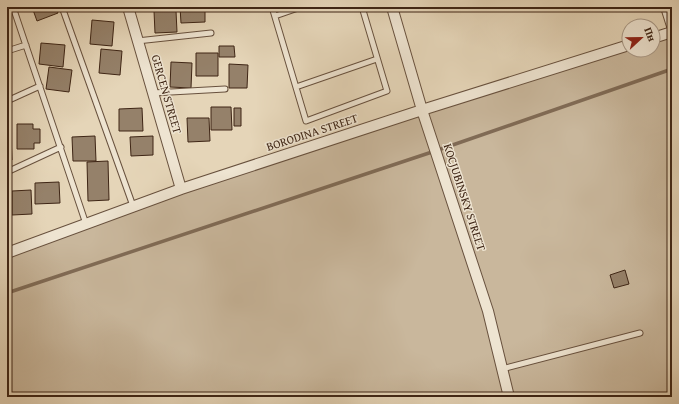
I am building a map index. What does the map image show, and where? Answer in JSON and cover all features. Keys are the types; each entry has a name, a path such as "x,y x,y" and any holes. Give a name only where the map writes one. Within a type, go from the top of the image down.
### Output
{"street":[{"name":"GERCEN STREET","path":"128,7 181,189"},
{"name":"KOCJUBINSKY STREET","path":"392,7 422,110 488,311 508,397"},
{"path":"666,7 672,26"},
{"path":"661,35 672,32"},
{"name":"BORODINA STREET","path":"7,253 181,189 422,110 621,48"}],"lane":[{"path":"13,7 86,224"},
{"path":"62,7 132,206"},
{"path":"272,7 306,121 387,91 362,7"},
{"path":"275,16 301,7"},
{"path":"137,41 211,33"},
{"path":"7,52 26,45"},
{"path":"296,87 377,59"},
{"path":"7,101 40,86"},
{"path":"153,93 225,89"},
{"path":"7,172 61,147"},
{"path":"502,369 640,333"}],"shaded area":[{"path":"672,32 672,397 7,397 7,253 181,189 621,52 621,58 661,58 661,35"}],"building":[{"path":"32,7 55,7 58,13 37,21"},
{"path":"180,7 205,7 205,22 181,23"},
{"path":"154,11 176,11 177,32 155,33"},
{"path":"92,20 114,22 112,46 90,44"},
{"path":"41,43 65,45 63,67 39,64"},
{"path":"219,46 234,46 235,57 219,57"},
{"path":"101,49 122,51 120,75 99,73"},
{"path":"196,53 218,53 218,76 196,76"},
{"path":"171,62 192,63 191,88 170,87"},
{"path":"229,64 248,65 247,88 229,88"},
{"path":"49,67 72,70 69,92 46,89"},
{"path":"211,107 231,107 232,130 211,130"},
{"path":"142,108 143,131 119,131 119,109"},
{"path":"234,108 241,108 241,126 234,126"},
{"path":"187,118 209,118 210,141 188,142"},
{"path":"17,124 33,124 33,129 40,129 40,143 34,143 34,149 17,149"},
{"path":"7,134 11,134 12,160 7,160"},
{"path":"95,136 96,161 73,161 72,137"},
{"path":"153,136 153,155 131,156 130,137"},
{"path":"108,161 109,200 88,201 87,162"},
{"path":"59,182 60,203 35,204 35,183"},
{"path":"31,190 32,214 12,215 12,191"},
{"path":"7,203 10,203 11,225 7,226"},
{"path":"625,270 629,284 614,288 610,275"}],"waterway":[{"path":"441,149 672,69"},
{"path":"7,293 432,152"}]}
